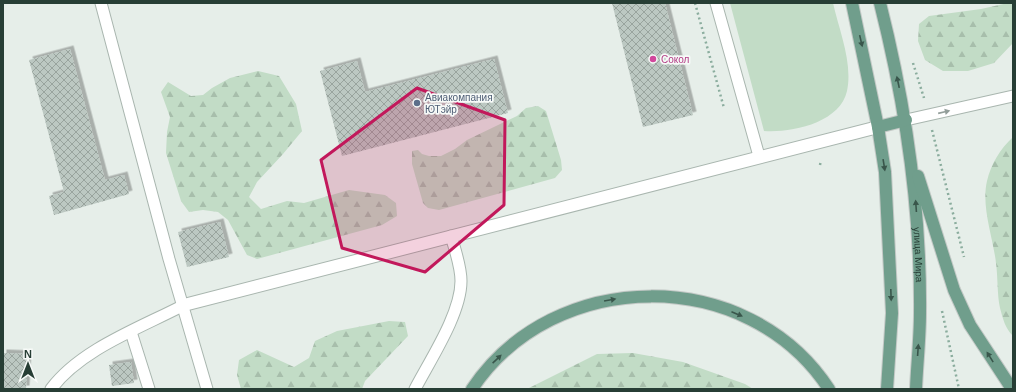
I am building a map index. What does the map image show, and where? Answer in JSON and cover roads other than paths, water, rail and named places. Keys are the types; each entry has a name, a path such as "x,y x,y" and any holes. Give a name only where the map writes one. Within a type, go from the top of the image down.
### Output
{"main road":[{"path":"852,3 878,127 885,172 892,313 887,389"},
{"name":"улица Мира","path":"880,3 906,120 917,220 920,313 916,389"},
{"path":"878,127 906,120"},
{"path":"910,149 954,290 970,325 1012,389"},
{"path":"472,389 488,368 507,350 532,331 558,316 584,306 611,299 642,296 664,296 713,304 759,323 796,348 829,389"}],"street":[{"path":"184,305 758,156 878,127"}],"lane":[{"path":"101,3 169,259 184,305 207,389"},
{"path":"716,3 758,156"},
{"path":"906,120 1013,96"},
{"path":"415,389 454,315 460,296 460,272 451,236"},
{"path":"51,389 61,376 80,361 131,332 184,305"},
{"path":"131,332 149,389"}],"place":[{"name":"Сокол","path":"653,59"},
{"name":"Авиакомпания ЮТэйр","path":"417,103"}]}
